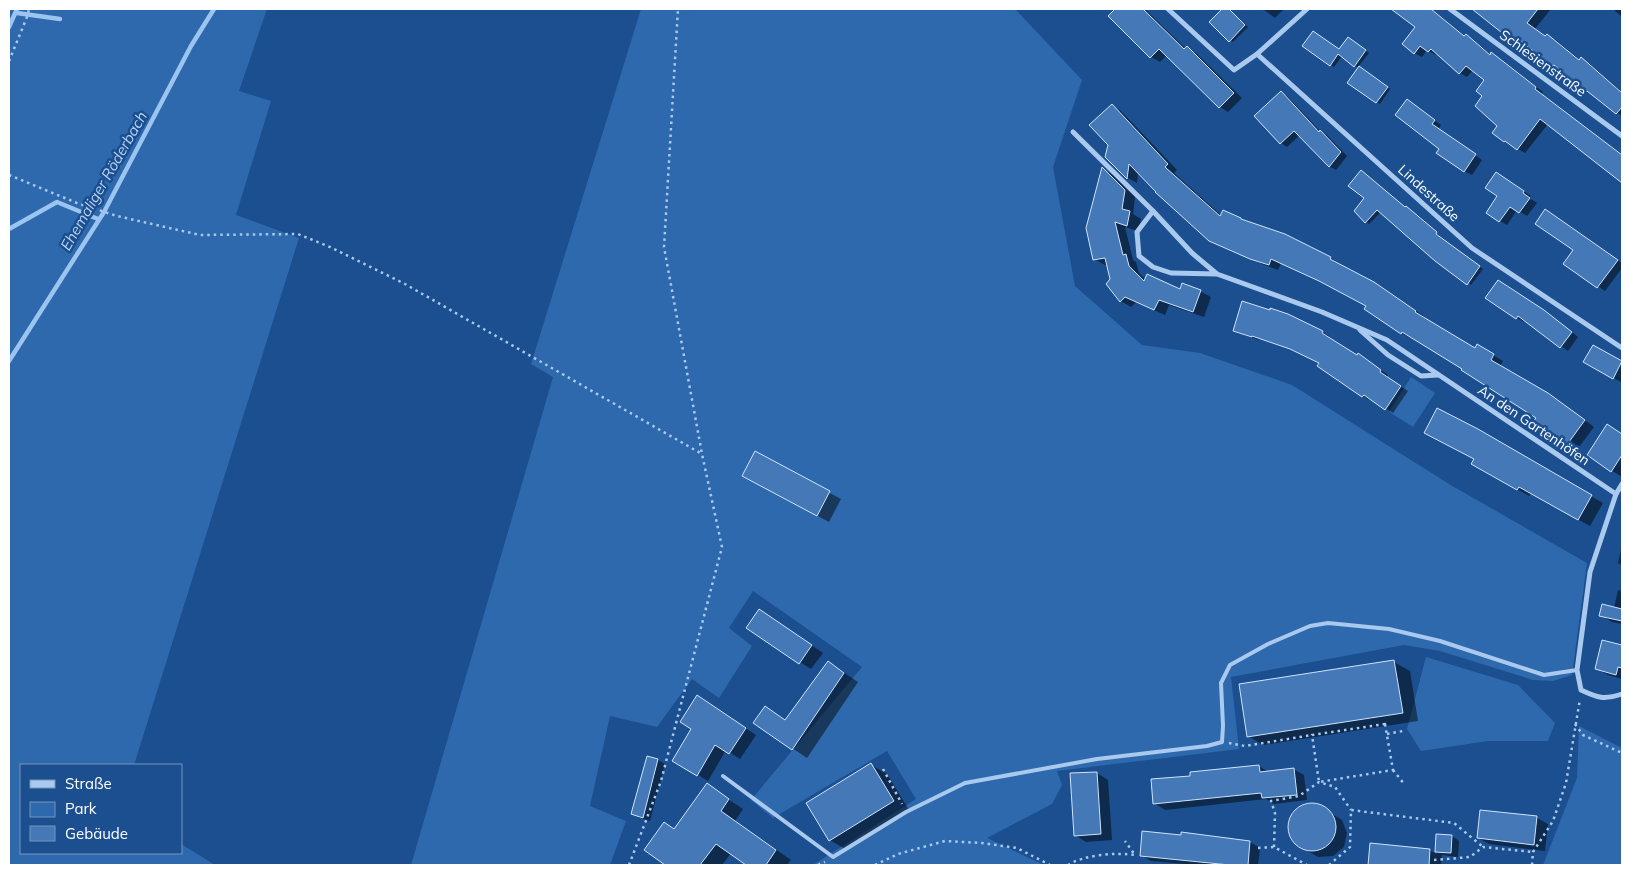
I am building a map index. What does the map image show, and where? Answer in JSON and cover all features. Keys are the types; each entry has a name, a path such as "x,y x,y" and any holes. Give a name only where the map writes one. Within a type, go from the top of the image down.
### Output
{"street":[{"path":"1168,9 1234,70 1257,54 1307,9"},
{"name":"Schlesienstraße","path":"1450,9 1622,136"},
{"name":"Lindestraße","path":"1257,54 1472,248 1622,348"},
{"name":"An den Gartenhöfen","path":"1073,132 1192,252 1217,274"},
{"name":"An den Gartenhöfen","path":"1153,211 1137,232 1139,256 1153,267 1171,273 1217,274 1322,312 1388,340 1616,494"},
{"name":"An den Gartenhöfen","path":"1356,326 1388,355 1421,376 1439,375"},
{"path":"1622,484 1616,494 1590,572 1577,670 1582,690 1597,697 1613,697 1622,694"}],"lane":[{"path":"723,776 833,857 906,812 965,783 1097,759 1207,746 1222,742 1221,683 1230,665 1268,644 1310,626 1328,623 1389,628 1440,641 1544,675 1577,670"}],"path":[{"path":"9,61 28,17 28,9"},
{"path":"629,865 661,781 722,547 702,454 664,247 678,9"},
{"path":"9,174 77,203 117,216 200,235 298,234 330,247 405,284 702,454"},
{"path":"1532,865 1533,852 1553,821 1566,783 1582,690"},
{"path":"1575,723 1583,734 1622,753"},
{"path":"1222,742 1245,746 1385,724 1393,770 1405,785"},
{"path":"1387,734 1403,731"},
{"path":"1312,736 1319,782"},
{"path":"883,769 906,812"},
{"path":"1274,847 1275,813 1270,802 1299,796 1319,782 1393,770"},
{"path":"1319,782 1335,787 1351,810 1350,847 1329,865"},
{"path":"1351,810 1454,823 1483,847 1533,852"},
{"path":"875,865 898,854 945,841 982,843 1017,848 1050,865"},
{"path":"1068,865 1074,861 1109,854 1135,855 1125,841"},
{"path":"1258,848 1274,847 1307,865"},
{"path":"1434,860 1470,857 1483,847"}],"green space":[{"path":"9,9 267,9 239,91 271,101 236,215 299,238 134,764 20,764 20,854 182,854 182,845 215,865 9,865"},
{"path":"641,9 1015,9 1082,80 1053,167 1075,286 1142,345 1200,353 1292,385 1449,484 1587,563 1572,675 1553,681 1533,680 1440,651 1404,645 1231,677 1239,749 1057,771 1062,785 1052,804 987,838 1044,865 813,865 916,799 887,751 773,818 751,800 862,667 753,591 729,628 752,646 719,698 692,679 657,727 610,716 590,806 626,821 610,865 411,865 553,377 531,364"},
{"path":"1411,377 1435,393 1413,427 1389,412"},
{"path":"1426,657 1518,685 1555,723 1548,741 1488,741 1421,751 1407,729"},
{"path":"1579,726 1622,748 1622,865 1543,865 1577,778"}],"building":[{"path":"1115,9 1143,9 1184,49 1187,46 1234,93 1219,108 1159,49 1150,58 1108,16"},
{"path":"1222,9 1229,9 1245,25 1229,42 1209,22"},
{"path":"1391,9 1431,9 1464,36 1466,34 1490,55 1491,52 1536,87 1535,89 1622,155 1622,183 1540,119 1517,150 1492,133 1497,126 1475,106 1482,96 1476,91 1484,80 1466,66 1459,74 1431,49 1428,52 1420,46 1414,54 1402,44 1415,27"},
{"path":"1472,9 1538,9 1527,23 1545,36 1547,34 1579,60 1581,57 1622,93 1622,107 1616,114 1554,65 1552,66 1519,40 1516,44"},
{"path":"1313,31 1339,49 1348,37 1366,50 1354,67 1338,54 1330,66 1302,46"},
{"path":"1359,66 1388,87 1376,103 1347,83"},
{"path":"1281,91 1319,132 1320,130 1341,152 1329,167 1294,131 1280,144 1254,116"},
{"path":"1407,99 1435,120 1432,124 1476,154 1464,172 1436,153 1439,149 1395,115"},
{"path":"1112,104 1168,164 1165,167 1220,216 1223,210 1241,219 1285,234 1331,257 1330,259 1374,282 1415,312 1475,348 1477,344 1494,354 1491,360 1548,393 1585,420 1566,446 1533,422 1536,418 1462,369 1402,332 1401,334 1364,309 1366,306 1319,281 1271,259 1269,265 1209,241 1155,192 1129,164 1127,179 1105,157 1108,145 1089,125"},
{"path":"1102,167 1125,190 1122,209 1130,211 1127,226 1115,222 1123,255 1126,254 1129,266 1144,281 1147,274 1180,289 1182,283 1201,290 1193,312 1159,300 1154,310 1125,297 1120,302 1106,284 1110,279 1105,258 1093,260 1086,228"},
{"path":"1361,170 1437,232 1436,234 1480,266 1467,285 1435,261 1377,210 1365,223 1354,211 1364,198 1348,186"},
{"path":"1496,172 1524,191 1523,193 1530,198 1519,213 1510,207 1499,222 1486,213 1497,196 1485,188"},
{"path":"1545,209 1618,260 1597,288 1563,264 1573,250 1535,224"},
{"path":"1498,280 1544,310 1572,332 1560,348 1518,316 1516,319 1485,298"},
{"path":"1242,301 1288,314 1323,331 1322,333 1357,355 1358,353 1381,370 1380,372 1401,386 1385,410 1364,395 1362,397 1317,366 1319,363 1290,349 1233,331"},
{"path":"1593,345 1622,361 1613,379 1583,362"},
{"path":"1437,408 1478,429 1592,495 1578,520 1519,487 1517,490 1471,464 1474,459 1424,433"},
{"path":"1607,424 1622,434 1622,455 1611,472 1587,455"},
{"path":"755,451 830,491 817,516 742,476"},
{"path":"1602,604 1622,609 1622,621 1599,616"},
{"path":"759,609 812,645 799,664 746,628"},
{"path":"1602,640 1622,645 1622,668 1618,667 1616,675 1595,669"},
{"path":"1394,660 1403,713 1247,737 1239,684"},
{"path":"828,661 844,673 792,750 753,723 765,706 785,720"},
{"path":"697,695 746,728 729,754 715,745 697,776 672,761 691,729 680,722"},
{"path":"647,756 658,759 643,818 631,814"},
{"path":"871,763 894,801 829,841 806,803"},
{"path":"1259,765 1260,772 1294,768 1297,795 1262,798 1261,793 1153,804 1151,779 1190,776 1190,772"},
{"path":"1097,772 1101,834 1074,836 1070,773"},
{"path":"707,783 729,799 721,811 776,850 766,865 746,865 716,844 700,865 665,865 644,850 664,822 674,829"},
{"path":"1312,803 1321,805 1329,810 1334,818 1336,827 1334,836 1329,844 1321,849 1312,851 1303,849 1295,844 1290,836 1288,827 1290,818 1295,810 1303,805"},
{"path":"1480,810 1537,816 1534,845 1477,838"},
{"path":"1142,831 1181,835 1181,832 1250,841 1248,865 1140,856"},
{"path":"1436,834 1452,835 1451,853 1435,852"},
{"path":"1370,843 1430,849 1429,865 1368,865"}],"waterway":[{"path":"9,27 17,9"},
{"name":"Ehemaliger Röderbach","path":"9,361 104,212 191,46 214,9"},
{"path":"17,13 60,19"},
{"path":"9,229 57,202 98,219"}]}
